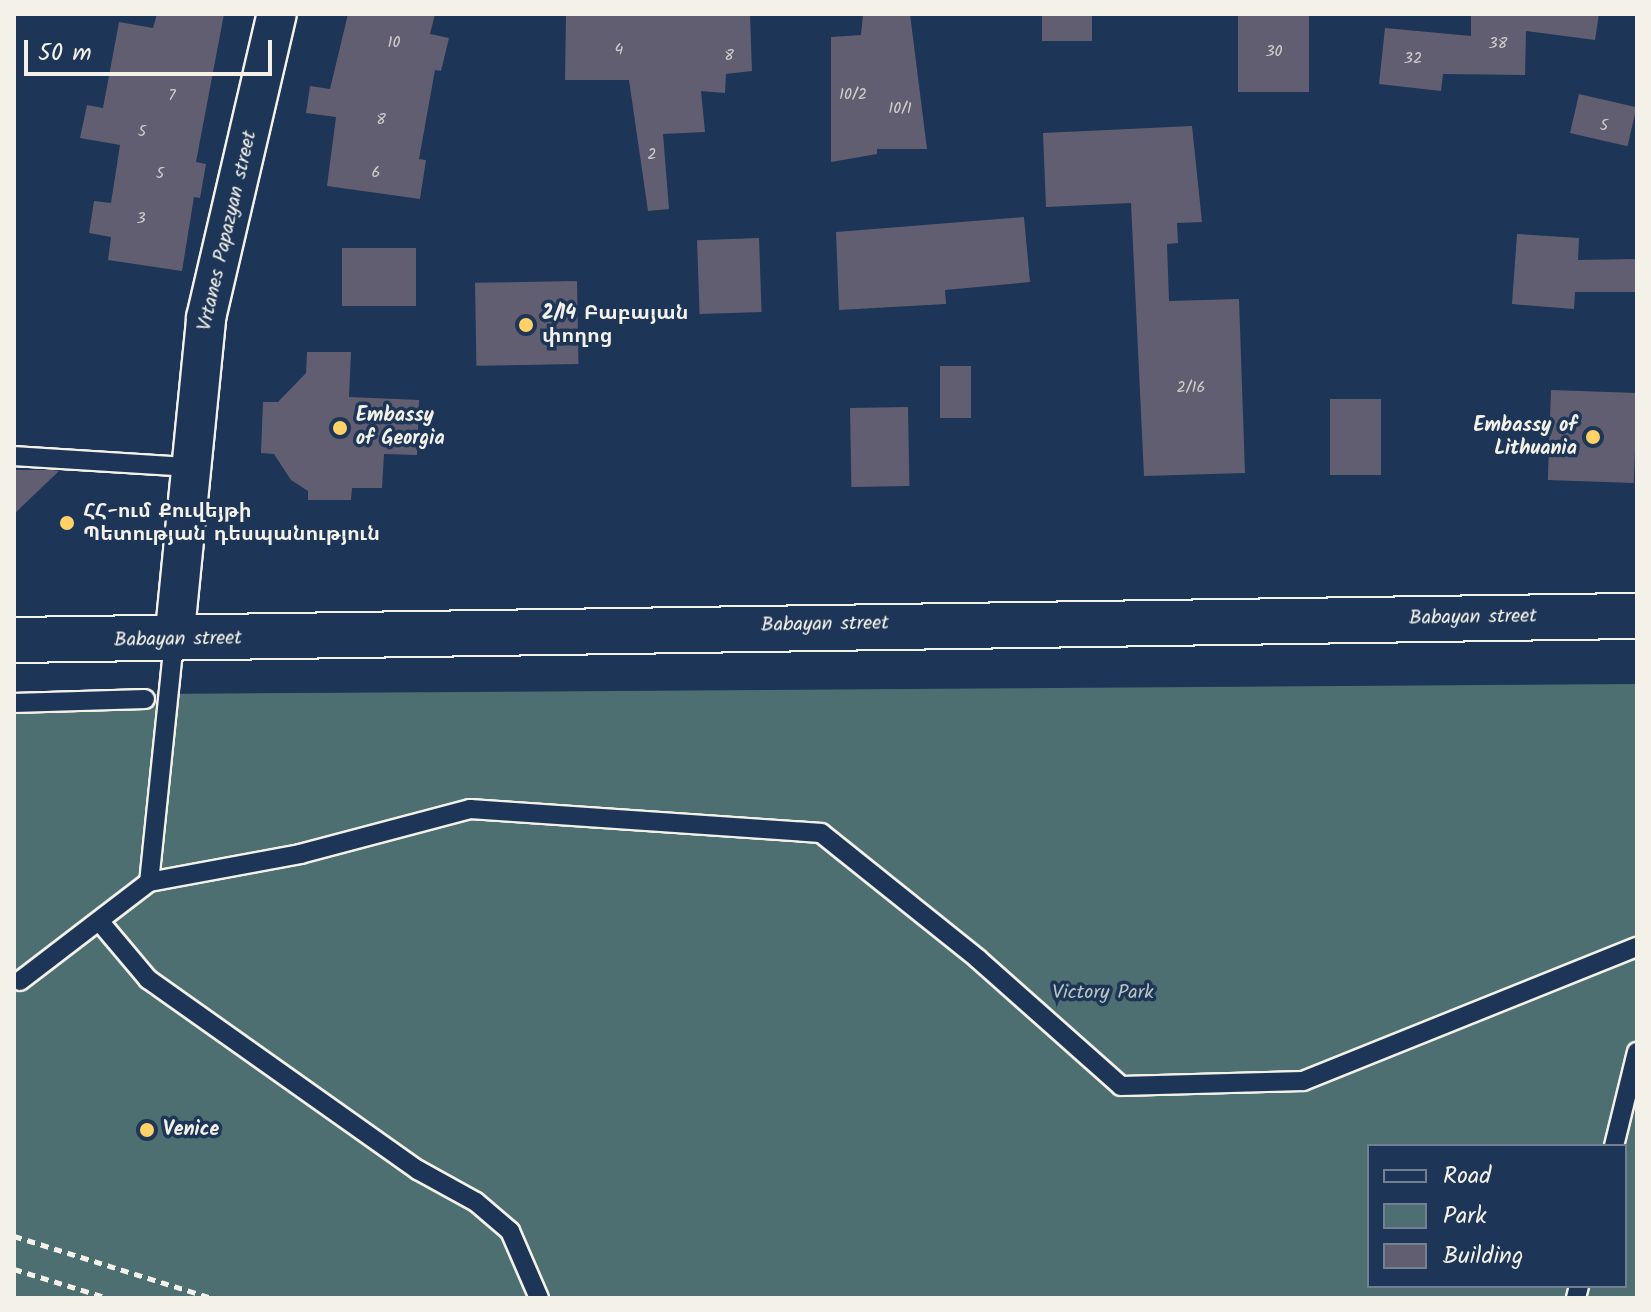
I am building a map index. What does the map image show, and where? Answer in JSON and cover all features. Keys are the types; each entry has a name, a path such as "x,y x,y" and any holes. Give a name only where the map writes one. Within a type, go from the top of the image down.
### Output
{"street":[{"name":"Vrtanes Papazyan street","path":"174,641 206,318 277,14"},
{"name":"Babayan street","path":"14,640 174,641 711,627 1637,616"}],"lane":[{"path":"14,456 190,467"},
{"path":"149,882 174,641"},
{"path":"14,703 145,699"},
{"path":"20,981 149,882 300,854 470,809 821,833 978,959 1121,1086 1303,1081 1637,947"},
{"path":"100,922 148,979 418,1170 476,1202 510,1231 539,1298"},
{"path":"1614,1144 1637,1052"}],"path":[{"path":"14,1236 212,1298"},
{"path":"14,1269 108,1298"}],"green space":[{"name":"Victory Park","path":"1637,684 1637,1298 14,1298 14,695"}],"building":[{"path":"157,14 224,14 196,162 206,164 200,198 194,197 182,271 108,260 111,237 89,233 94,201 111,203 120,145 80,138 87,105 103,108 119,22 153,28"},
{"path":"348,14 435,14 430,34 449,38 441,71 435,70 419,159 426,160 420,199 327,186 336,117 306,113 310,86 330,89"},
{"path":"566,14 750,14 752,71 726,74 725,93 701,91 705,132 663,134 669,209 648,211 629,80 565,80"},
{"path":"863,14 910,14 927,149 877,149 877,154 831,162 831,37 861,35"},
{"path":"1042,14 1092,14 1092,41 1042,41"},
{"path":"1238,14 1309,14 1309,92 1238,92"},
{"path":"1471,14 1599,14 1595,40 1526,31 1525,75 1443,74 1441,91 1379,84 1385,28 1471,36"},
{"path":"1579,94 1636,107 1627,146 1570,133"},
{"path":"1192,126 1202,222 1177,223 1178,243 1167,244 1169,301 1239,299 1245,473 1144,476 1131,203 1046,207 1043,133"},
{"path":"1024,217 1030,282 945,290 946,304 839,310 836,232"},
{"path":"1517,234 1579,238 1578,260 1637,259 1637,292 1575,292 1574,309 1512,304"},
{"path":"759,238 762,312 700,314 697,240"},
{"path":"342,248 416,248 416,306 342,306"},
{"name":"2/14 Բաբայան փողոց","path":"577,281 578,364 476,366 475,283"},
{"name":"Embassy of Georgia","path":"307,352 351,352 349,397 419,400 417,455 384,454 382,488 352,488 351,500 308,500 308,491 291,480 274,454 261,453 263,402 278,402 306,373"},
{"path":"940,366 971,366 971,418 940,418"},
{"name":"Embassy of Lithuania","path":"1551,390 1637,393 1634,483 1548,480"},
{"path":"1330,399 1381,399 1381,475 1330,475"},
{"path":"908,407 909,486 851,487 850,408"},
{"path":"14,470 52,470 59,471 14,514"}],"place":[{"name":"2/14 Բաբայան փողոց","path":"526,325"},
{"name":"Embassy of Georgia","path":"340,428"},
{"name":"Embassy of Lithuania","path":"1593,437"},
{"name":"ՀՀ-ում Քուվեյթի Պետության դեսպանություն","path":"67,523"},
{"name":"Venice","path":"147,1130"}]}
